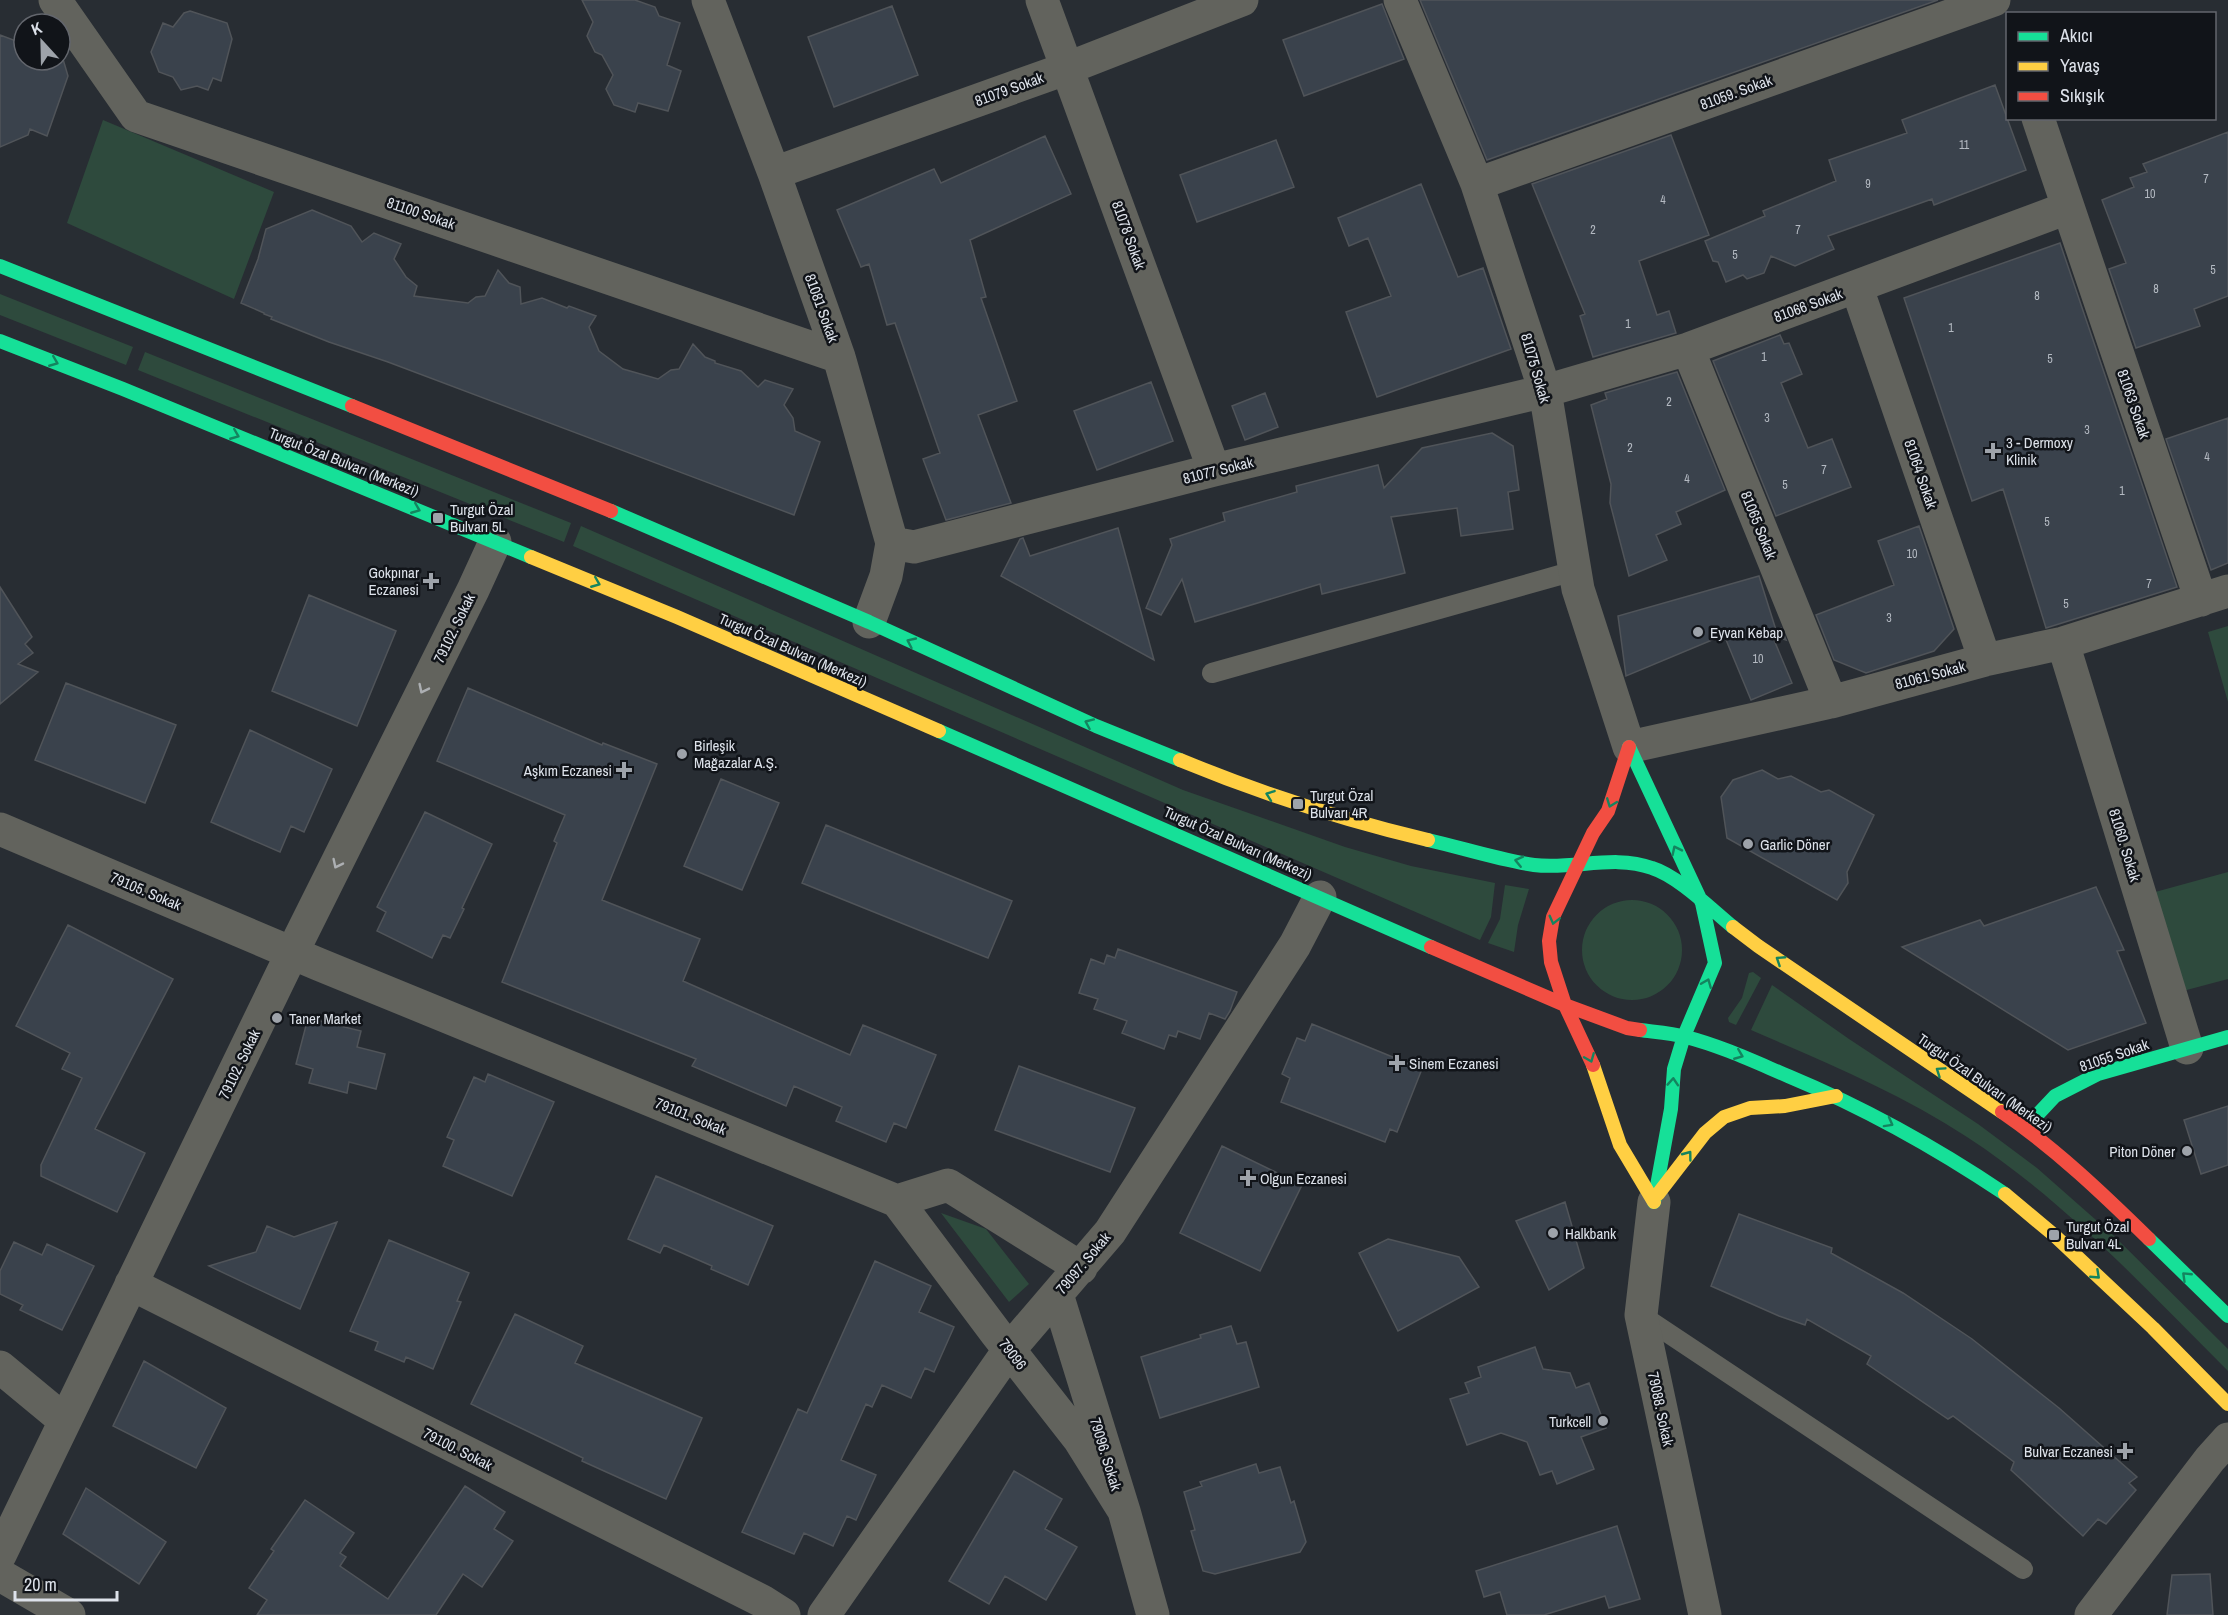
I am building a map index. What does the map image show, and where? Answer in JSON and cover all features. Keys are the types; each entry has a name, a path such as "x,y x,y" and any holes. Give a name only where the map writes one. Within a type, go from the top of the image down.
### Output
{"main road":[{"path":"0,266 580,498 869,622 1096,726 1221,777 1298,804 1382,829 1534,865 1577,866 1611,862 1636,863 1654,868 1669,876 1702,903"},
{"name":"Turgut Özal Bulvarı (Merkezi)","path":"0,341 687,621 1565,1005"},
{"path":"1629,747 1608,811 1593,833 1553,918 1550,941 1551,962 1565,1005 1589,1055 1620,1145 1654,1202"},
{"path":"1629,747 1702,903 1715,963 1684,1036 1674,1069 1671,1108 1654,1202"},
{"name":"Turgut Özal Bulvarı (Merkezi)","path":"1702,903 1758,946 2025,1128 2101,1192 2228,1316"},
{"path":"1565,1005 1627,1028 1684,1036 1734,1053 1836,1096 1885,1120 1965,1167 2010,1197 2054,1235 2228,1404"},
{"name":"81055 Sokak","path":"2025,1128 2055,1096 2098,1074 2228,1037"},
{"path":"1654,1202 1705,1133 1724,1117 1750,1108 1785,1106 1836,1096"}],"street":[{"name":"81100 Sokak","path":"55,0 136,116 839,357"},
{"name":"81081 Sokak","path":"708,0 774,173 839,357 892,543 886,576 869,622"},
{"name":"81078 Sokak","path":"1042,0 1214,470"},
{"name":"81079 Sokak","path":"774,173 1068,68 1242,0"},
{"name":"81075 Sokak","path":"1400,0 1477,184 1545,391 1578,589 1629,747"},
{"name":"81059. Sokak","path":"1477,184 1994,0"},
{"name":"81063 Sokak","path":"2039,120 2067,208 2214,595"},
{"name":"81066 Sokak","path":"1545,391 1688,349 2067,208"},
{"name":"81064 Sokak","path":"1857,288 1985,660"},
{"name":"81065 Sokak","path":"1688,349 1831,702"},
{"name":"81077 Sokak","path":"892,543 914,547 1214,470 1545,391"},
{"name":"79102. Sokak","path":"0,1555 292,953 495,542"},
{"name":"81061 Sokak","path":"1629,747 1831,702 1985,660 2063,643 2214,595"},
{"name":"81060. Sokak","path":"2063,643 2187,1048"},
{"name":"79105. Sokak","path":"0,829 292,953"},
{"name":"79097. Sokak","path":"825,1615 1009,1350 1110,1232 1295,945 1320,897"},
{"name":"79101. Sokak","path":"292,953 897,1201"},
{"path":"897,1201 948,1185 1081,1268"},
{"name":"79096","path":"897,1201 1079,1439 1124,1511"},
{"name":"79088. Sokak","path":"1654,1202 1641,1315 1702,1614"},
{"name":"79100. Sokak","path":"131,1284 762,1601 784,1615"},
{"name":"79096. Sokak","path":"1057,1294 1124,1511 1153,1615"},
{"path":"0,1367 64,1420"},
{"path":"2091,1615 2210,1459 2228,1439"},
{"path":"0,1575 69,1615"}],"lane":[{"path":"1212,673 1574,571"},
{"path":"1641,1315 2023,1569"}],"green space":[{"path":"103,120 274,192 234,299 67,223"},
{"path":"0,294 133,347 126,365 0,315"},
{"path":"145,352 571,523 564,542 138,370"},
{"path":"581,526 1183,790 1345,847 1411,866 1495,883 1491,917 1480,940 573,546"},
{"path":"2228,626 2228,702 2208,632"},
{"path":"2228,872 2228,979 2164,996 2137,897"},
{"path":"1505,885 1529,889 1518,925 1514,952 1488,943 1500,919"},
{"path":"1632,900 1651,904 1668,914 1678,931 1682,950 1678,969 1668,986 1651,996 1632,1000 1613,996 1596,986 1586,969 1582,950 1586,931 1596,914 1613,904"},
{"path":"1753,972 1761,978 1736,1025 1729,1022 1728,1018 1742,998 1749,973"},
{"path":"1772,985 1978,1124 2037,1168 2113,1235 2228,1349 2228,1371 2104,1247 2038,1189 2003,1162 1942,1121 1915,1106 1862,1079 1751,1030"},
{"path":"941,1213 986,1229 1029,1284 1009,1302"}],"building":[{"path":"582,0 635,0 655,7 659,16 680,23 667,65 681,71 668,111 638,103 635,112 614,105 606,89 613,75 602,55 595,52 587,36 593,22"},
{"path":"1420,0 1938,0 1487,160"},
{"path":"1382,4 1404,59 1304,96 1283,40"},
{"path":"892,6 918,75 834,107 808,37"},
{"path":"190,11 227,23 232,39 221,81 213,78 208,90 197,86 181,90 173,77 159,72 151,52 163,23 173,27 184,13"},
{"path":"0,35 12,40 12,72 67,72 68,76 47,136 30,129 28,135 0,147"},
{"path":"1995,85 2026,170 1934,205 1932,199 1828,236 1834,249 1795,266 1771,256 1764,273 1747,279 1743,275 1726,282 1718,262 1713,261 1705,241 1765,216 1763,211 1836,181 1829,160 1907,133 1902,120"},
{"path":"2228,132 2228,296 2194,309 2200,326 2136,348 2109,269 2126,263 2102,200 2134,187 2130,178 2147,172 2143,164"},
{"path":"1671,135 1709,235 1639,261 1657,315 1669,311 1676,333 1593,357 1580,316 1585,314 1532,184"},
{"path":"1045,136 1071,194 970,240 986,297 981,298 1017,401 978,415 1011,503 946,520 923,459 940,453 895,323 887,325 869,264 861,267 837,210 934,169 941,183"},
{"path":"1276,140 1294,187 1197,222 1180,175"},
{"path":"1421,184 1458,277 1483,268 1511,349 1377,397 1346,312 1391,296 1368,238 1349,246 1338,218"},
{"path":"312,210 351,226 362,242 374,233 401,244 394,259 406,277 417,286 414,296 468,303 476,297 485,296 498,270 509,283 520,287 521,304 542,298 596,316 589,327 599,351 623,369 658,379 671,370 679,369 693,344 705,357 715,363 741,371 758,387 765,380 793,389 784,405 793,418 795,431 820,442 794,515 388,362 329,342 271,319 272,317 241,303 258,259 266,229"},
{"path":"2060,243 2177,587 2046,628 2003,489 1972,501 1904,298"},
{"path":"1780,335 1784,344 1789,343 1802,374 1781,383 1808,448 1832,439 1851,487 1776,516 1713,361"},
{"path":"1677,372 1725,490 1676,512 1681,524 1656,535 1667,560 1629,576 1610,503 1611,484 1591,405 1607,399 1605,393"},
{"path":"1151,382 1173,441 1097,470 1074,411"},
{"path":"1265,393 1278,427 1245,440 1232,406"},
{"path":"2228,418 2228,563 2211,570 2166,439"},
{"path":"1492,433 1513,446 1519,490 1508,492 1513,529 1461,536 1457,508 1391,517 1405,573 1322,594 1320,584 1195,622 1182,579 1161,615 1146,608 1172,545 1170,539 1225,521 1223,513 1297,492 1296,486 1378,465 1384,488 1422,448"},
{"path":"1919,526 1954,629 1934,651 1866,673 1834,660 1816,615 1894,585 1878,541"},
{"path":"1118,528 1154,660 1001,576 1020,539 1023,538 1030,556"},
{"path":"1759,576 1776,630 1781,628 1786,640 1772,635 1792,683 1751,700 1724,635 1626,676 1618,616"},
{"path":"0,587 32,637 25,644 33,653 18,664 38,672 0,704"},
{"path":"309,595 396,631 357,726 272,691"},
{"path":"66,683 176,725 145,803 35,760"},
{"path":"468,688 602,745 603,743 657,764 602,900 700,939 683,981 850,1055 863,1025 936,1055 906,1128 894,1123 886,1142 836,1121 842,1107 794,1086 786,1106 692,1066 696,1059 502,982 557,843 554,841 565,815 437,761"},
{"path":"250,730 332,769 304,832 291,826 280,852 211,822"},
{"path":"1762,770 1778,779 1791,776 1821,792 1829,790 1874,815 1847,872 1848,883 1837,900 1727,838 1721,797 1733,780"},
{"path":"721,779 779,803 742,890 684,866"},
{"path":"425,812 492,844 450,938 443,935 432,958 377,931 386,912 377,907"},
{"path":"826,825 1012,901 988,958 802,883"},
{"path":"2096,887 2124,950 2117,951 2146,1023 2068,1050 1902,947 1980,920 1984,926"},
{"path":"68,925 173,979 95,1129 145,1153 117,1212 41,1176 41,1165 82,1078 62,1069 70,1053 16,1026"},
{"path":"1118,949 1237,992 1230,1011 1225,1019 1209,1013 1200,1039 1178,1031 1176,1037 1169,1035 1164,1049 1122,1033 1127,1021 1094,1009 1098,999 1079,993 1091,959 1104,964 1107,955 1115,958"},
{"path":"308,1018 361,1031 357,1047 385,1054 376,1089 349,1082 347,1093 309,1083 313,1069 296,1064"},
{"path":"1312,1024 1422,1069 1397,1132 1390,1129 1385,1142 1281,1102 1290,1078 1282,1074 1297,1038 1305,1041"},
{"path":"1019,1066 1135,1108 1110,1172 995,1130"},
{"path":"488,1074 554,1102 512,1196 443,1166 454,1140 447,1137 474,1077 485,1082"},
{"path":"2228,1106 2228,1165 2201,1174 2184,1120"},
{"path":"1222,1146 1302,1185 1260,1271 1180,1233"},
{"path":"656,1176 773,1226 748,1285 664,1245 660,1253 628,1239"},
{"path":"1565,1202 1584,1268 1549,1290 1516,1221"},
{"path":"1739,1214 1832,1248 1831,1253 1903,1293 1972,1339 2059,1408 2137,1477 2129,1483 2136,1490 2106,1524 2098,1519 2083,1536 2011,1470 2014,1462 1953,1416 1948,1419 1867,1364 1871,1356 1807,1319 1805,1325 1711,1286"},
{"path":"337,1222 300,1309 209,1266 256,1252 267,1226 294,1237"},
{"path":"1388,1239 1459,1257 1479,1287 1398,1331 1359,1253"},
{"path":"389,1240 469,1273 457,1301 461,1302 433,1369 406,1357 404,1362 375,1350 378,1342 350,1331"},
{"path":"14,1242 42,1255 47,1244 94,1266 62,1330 20,1310 23,1305 0,1294 0,1271"},
{"path":"875,1261 931,1286 919,1312 954,1327 934,1372 925,1368 911,1398 882,1385 872,1407 866,1404 841,1460 876,1475 856,1520 847,1516 833,1546 804,1533 794,1554 742,1532 798,1409 807,1413"},
{"path":"515,1314 583,1346 575,1363 702,1418 666,1499 582,1461 583,1458 471,1404"},
{"path":"1231,1326 1237,1344 1246,1342 1259,1387 1160,1418 1141,1357"},
{"path":"1535,1347 1543,1369 1570,1373 1576,1388 1589,1383 1606,1428 1581,1437 1594,1469 1557,1484 1552,1471 1540,1475 1527,1442 1501,1433 1467,1445 1450,1399 1469,1393 1465,1383 1481,1377 1478,1367"},
{"path":"144,1361 226,1408 196,1468 113,1426"},
{"path":"1256,1464 1259,1473 1280,1467 1291,1503 1294,1501 1306,1542 1300,1552 1215,1574 1203,1571 1191,1531 1195,1530 1184,1492 1202,1486 1200,1482"},
{"path":"1014,1471 1062,1499 1045,1529 1077,1547 1046,1600 1005,1576 989,1604 949,1581"},
{"path":"465,1486 505,1512 494,1529 513,1541 482,1587 463,1574 436,1615 257,1615 267,1600 249,1588 274,1551 271,1549 305,1500 354,1533 340,1553 346,1557 340,1566 388,1599"},
{"path":"86,1488 166,1542 139,1584 63,1534"},
{"path":"1617,1526 1640,1599 1609,1608 1605,1596 1544,1615 1507,1615 1500,1592 1484,1597 1476,1571"},
{"path":"2210,1574 2213,1615 2167,1615 2172,1575"}],"traffic: fast":[{"path":"0,266 352,406"},
{"path":"0,341 123,389 531,557"},
{"path":"611,511 869,622 1096,726 1180,760"},
{"path":"939,731 1431,947"},
{"path":"1629,747 1702,903 1715,963 1684,1036 1674,1069 1671,1109 1654,1202"},
{"path":"1428,840 1534,865 1564,866 1609,862 1638,864 1673,878 1733,927"},
{"path":"1640,1030 1680,1036 1712,1045 1817,1088 1899,1129 2005,1194"},
{"path":"2025,1128 2055,1096 2098,1074 2228,1037"},
{"path":"2149,1239 2228,1316"}],"traffic: slow":[{"path":"531,557 677,617 939,731"},
{"path":"1180,760 1302,805 1428,840"},
{"path":"1733,927 2002,1112"},
{"path":"1593,1065 1620,1145 1654,1202"},
{"path":"1658,1194 1705,1133 1724,1117 1750,1108 1785,1106 1836,1096"},
{"path":"2005,1194 2054,1235 2153,1328 2228,1404"}],"traffic: jam":[{"path":"352,406 611,511"},
{"path":"1593,1065 1565,1005 1551,962 1549,941 1553,917 1593,833 1608,811 1629,747"},
{"path":"1431,947 1565,1005 1627,1028 1640,1030"},
{"path":"2002,1112 2060,1157 2149,1239"}],"place":[{"name":"3 - Dermoxy Klinik","path":"1993,451"},
{"name":"Turgut Özal Bulvarı 5L","path":"438,518"},
{"name":"Gokpınar Eczanesi","path":"431,581"},
{"name":"Eyvan Kebap","path":"1698,632"},
{"name":"Birleşik Mağazalar A.Ş.","path":"682,754"},
{"name":"Aşkım Eczanesi","path":"624,770"},
{"name":"Turgut Özal Bulvarı 4R","path":"1298,804"},
{"name":"Garlic Döner","path":"1748,844"},
{"name":"Taner Market","path":"277,1018"},
{"name":"Sinem Eczanesi","path":"1397,1063"},
{"name":"Piton Döner","path":"2187,1151"},
{"name":"Olgun Eczanesi","path":"1248,1178"},
{"name":"Halkbank","path":"1553,1233"},
{"name":"Turgut Özal Bulvarı 4L","path":"2054,1235"},
{"name":"Turkcell","path":"1603,1421"},
{"name":"Bulvar Eczanesi","path":"2125,1451"}]}
